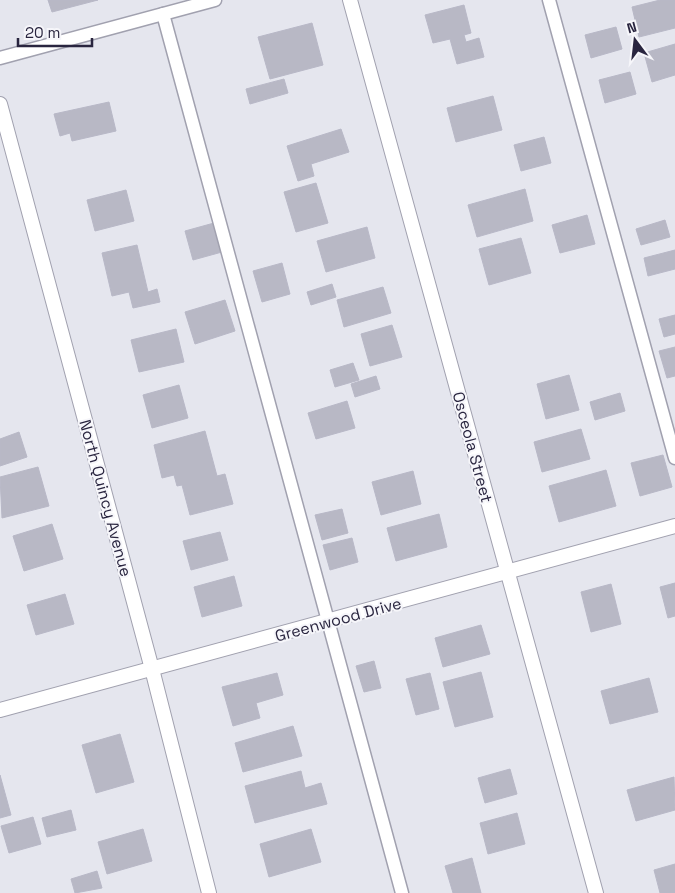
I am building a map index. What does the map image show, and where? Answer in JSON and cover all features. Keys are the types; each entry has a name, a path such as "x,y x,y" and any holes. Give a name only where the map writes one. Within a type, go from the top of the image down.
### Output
{"street":[{"name":"Osceola Street","path":"350,0 596,893"},
{"name":"North Quincy Avenue","path":"0,104 152,669 210,893"},
{"name":"Greenwood Drive","path":"0,710 675,526"}],"lane":[{"path":"0,58 215,0"},
{"path":"549,0 675,458"},
{"path":"163,14 330,621 402,893"}],"building":[{"path":"48,0 98,0 52,12"},
{"path":"660,0 675,0 675,28 639,37 632,7"},
{"path":"464,5 471,33 464,35 466,42 479,38 484,57 457,64 450,39 433,43 425,15"},
{"path":"312,23 323,65 270,79 258,37"},
{"path":"616,27 622,49 591,58 585,35"},
{"path":"675,44 675,75 652,82 644,53"},
{"path":"630,72 636,94 605,103 599,80"},
{"path":"284,79 288,93 250,104 246,89"},
{"path":"493,96 502,130 456,142 447,108"},
{"path":"109,102 116,131 72,141 70,133 60,136 54,114"},
{"path":"341,129 349,152 311,164 314,176 298,181 287,146"},
{"path":"544,137 551,163 521,171 514,145"},
{"path":"316,183 328,223 296,232 284,192"},
{"path":"525,189 533,221 477,237 468,205"},
{"path":"126,190 134,221 95,231 87,200"},
{"path":"587,215 595,244 560,253 552,225"},
{"path":"665,220 670,237 641,245 636,229"},
{"path":"214,223 222,252 193,260 185,231"},
{"path":"367,227 375,258 326,272 317,241"},
{"path":"521,238 531,273 489,285 479,249"},
{"path":"137,245 148,292 157,289 160,302 133,308 129,292 112,296 102,253"},
{"path":"675,250 675,269 648,276 644,258"},
{"path":"282,263 290,294 262,302 253,271"},
{"path":"332,284 336,297 311,305 307,292"},
{"path":"383,287 391,313 344,327 337,300"},
{"path":"225,300 235,331 195,344 185,312"},
{"path":"675,315 675,334 664,337 659,319"},
{"path":"392,325 402,357 370,366 361,334"},
{"path":"176,329 184,362 139,372 131,340"},
{"path":"675,347 675,376 667,378 659,351"},
{"path":"353,363 359,380 335,387 330,370"},
{"path":"569,375 579,410 546,419 537,384"},
{"path":"376,376 380,389 355,397 351,384"},
{"path":"179,385 188,418 152,428 143,395"},
{"path":"620,393 625,411 595,420 590,402"},
{"path":"347,401 355,428 316,439 308,413"},
{"path":"581,429 590,459 542,472 534,442"},
{"path":"205,431 217,476 225,474 233,504 190,515 182,485 177,486 174,475 162,478 154,445"},
{"path":"19,432 27,457 0,466 0,439"},
{"path":"663,455 672,487 640,496 631,463"},
{"path":"38,467 49,506 2,518 0,477"},
{"path":"606,470 616,506 559,522 549,486"},
{"path":"413,471 421,504 381,515 372,482"},
{"path":"342,509 348,533 322,540 315,515"},
{"path":"439,514 447,547 396,561 387,528"},
{"path":"52,524 63,559 24,571 13,536"},
{"path":"220,532 228,560 191,570 183,541"},
{"path":"352,538 358,562 330,570 323,545"},
{"path":"234,576 242,606 202,617 194,587"},
{"path":"675,583 675,616 668,618 660,587"},
{"path":"611,584 621,624 591,632 581,592"},
{"path":"65,594 74,624 36,635 27,605"},
{"path":"481,625 490,654 443,667 435,638"},
{"path":"374,661 381,688 364,692 356,666"},
{"path":"481,672 493,717 455,727 443,682"},
{"path":"277,673 283,695 256,703 260,718 233,726 222,687"},
{"path":"430,673 439,709 416,715 406,679"},
{"path":"649,678 658,712 610,724 601,691"},
{"path":"293,726 302,756 243,772 235,743"},
{"path":"120,734 134,782 96,793 82,745"},
{"path":"510,769 517,794 485,803 478,778"},
{"path":"301,771 305,788 321,783 327,804 255,823 245,786"},
{"path":"0,775 11,815 0,818"},
{"path":"674,777 675,810 636,821 627,790"},
{"path":"71,810 76,830 47,837 42,818"},
{"path":"517,813 525,844 488,854 480,823"},
{"path":"33,817 41,844 9,853 1,826"},
{"path":"143,829 152,861 107,874 98,842"},
{"path":"311,829 321,862 269,877 260,844"},
{"path":"472,858 481,893 453,893 445,866"},
{"path":"675,864 675,893 660,893 654,870"},
{"path":"97,871 102,888 75,893 71,879"}]}
